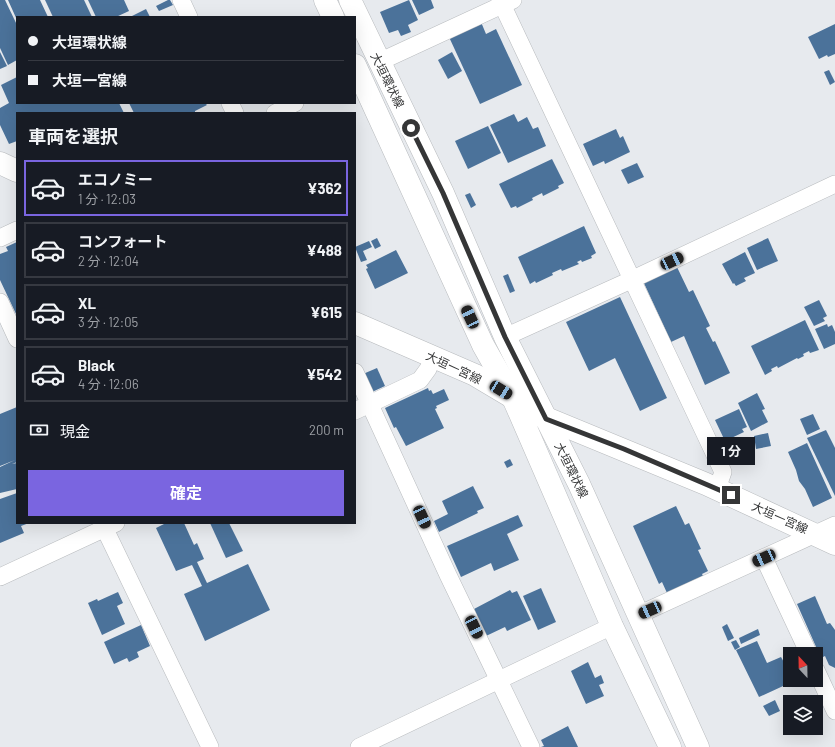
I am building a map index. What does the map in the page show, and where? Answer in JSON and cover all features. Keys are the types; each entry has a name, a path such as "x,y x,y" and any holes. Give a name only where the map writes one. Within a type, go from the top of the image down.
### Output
{"main road":[{"path":"325,0 333,16"},
{"name":"大垣環状線","path":"350,0 443,193 505,337 579,484 698,747"},
{"name":"大垣環状線","path":"356,70 483,346 513,398 612,626 670,747"},
{"path":"0,163 16,171"},
{"name":"大垣一宮線","path":"356,323 475,375 546,419 624,449 829,534"}],"street":[{"path":"181,0 189,16"},
{"path":"379,62 505,2 631,280 723,472 717,488"},
{"path":"277,112 293,104"},
{"path":"505,337 631,280 835,184"},
{"path":"0,238 16,230"},
{"path":"0,302 16,337"},
{"path":"362,408 420,380 428,369 433,357"},
{"path":"356,377 362,408 448,575 531,747"},
{"path":"0,577 108,525 210,747"},
{"path":"638,615 764,558 829,534"},
{"path":"764,558 806,647"},
{"path":"359,747 612,626"},
{"path":"823,685 835,711"}],"building":[{"path":"0,0 5,0 16,23 16,61 8,65 0,48"},
{"path":"8,0 40,0 48,16 16,16 16,18"},
{"path":"45,0 84,0 92,16 53,16"},
{"path":"88,0 124,0 129,11 118,16 96,16"},
{"path":"170,0 173,5 159,11 156,6"},
{"path":"409,0 418,20 408,25 411,32 401,36 398,30 389,33 380,12"},
{"path":"412,0 431,0 434,8 419,15"},
{"path":"146,9 150,16 132,16"},
{"path":"481,22 486,34 496,29 522,85 480,104 449,37"},
{"path":"835,24 835,54 828,57 827,55 819,59 808,37"},
{"path":"0,52 7,66 0,69"},
{"path":"452,52 462,71 448,79 438,60"},
{"path":"829,70 835,82 830,85 824,72"},
{"path":"16,78 16,104 120,104 124,112 16,112 16,141 9,144 0,125 0,108 9,103 1,85"},
{"path":"130,104 207,105 195,112 134,112"},
{"path":"514,114 518,122 527,117 533,129 538,127 546,146 508,163 490,125"},
{"path":"488,126 501,153 468,169 455,141"},
{"path":"616,129 620,138 623,136 630,152 605,164 604,161 593,166 583,144"},
{"path":"552,159 564,183 558,186 559,188 543,196 542,193 532,198 533,200 517,208 516,206 511,208 499,184"},
{"path":"637,163 644,177 628,184 621,170"},
{"path":"470,193 476,205 471,208 465,195"},
{"path":"584,226 596,253 591,256 592,258 582,262 581,260 577,262 579,264 562,271 561,269 552,273 553,275 536,283 535,281 530,284 518,257"},
{"path":"377,238 381,246 375,249 371,241"},
{"path":"768,238 778,261 757,270 747,248"},
{"path":"369,241 372,247 363,251 367,260 361,262 356,247"},
{"path":"16,242 16,314 0,280 0,254 8,251 6,247"},
{"path":"396,250 408,273 375,289 366,269 368,268 366,265"},
{"path":"745,252 755,273 744,278 746,281 736,286 734,283 733,284 722,264"},
{"path":"676,265 689,292 693,290 710,326 706,328 713,342 715,341 730,373 705,385 684,336 671,342 643,281"},
{"path":"508,274 515,291 510,293 503,276"},
{"path":"620,297 667,398 640,411 615,358 589,371 566,322"},
{"path":"819,300 827,316 823,318 825,321 814,326 804,307"},
{"path":"805,320 819,350 810,353 809,351 798,359 797,358 778,368 777,366 771,369 772,371 765,375 751,346"},
{"path":"827,324 828,327 832,325 835,332 835,344 824,349 815,329"},
{"path":"377,368 385,386 372,392 363,374"},
{"path":"428,388 433,394 444,389 449,400 436,406 437,408 435,409 444,428 406,446 396,427 394,428 385,408"},
{"path":"757,393 765,409 762,410 768,422 751,431 738,403"},
{"path":"16,407 16,462 12,464 16,463 16,489 0,493 0,467 15,460 0,466 0,414"},
{"path":"739,409 747,427 742,429 744,432 725,441 715,420"},
{"path":"813,414 820,429 807,435 800,419"},
{"path":"826,430 835,448 835,496 807,438"},
{"path":"768,433 771,446 756,449 754,436"},
{"path":"807,443 832,498 813,507 805,489 799,481 788,452"},
{"path":"510,459 513,465 507,468 504,462"},
{"path":"473,486 484,508 477,511 478,513 439,532 434,521 448,514 442,501"},
{"path":"16,493 16,524 26,524 21,526 24,533 0,543 0,499"},
{"path":"676,506 685,525 689,523 701,549 698,550 708,571 702,574 703,576 667,593 662,582 659,584 633,526"},
{"path":"518,515 523,526 507,534 519,560 494,571 491,563 461,577 447,546"},
{"path":"164,524 184,524 194,545 197,543 204,559 197,562 207,583 248,564 270,610 205,641 184,594 202,586 192,565 176,571 156,528"},
{"path":"210,524 230,524 243,551 226,558"},
{"path":"541,588 556,622 538,630 523,596"},
{"path":"510,590 512,593 517,591 531,620 507,631 505,627 486,636 474,609"},
{"path":"118,592 123,603 117,606 125,624 102,635 88,603 97,599 98,601"},
{"path":"815,596 827,624 830,623 835,630 835,668 829,665 825,656 823,657 823,647 816,647 797,604"},
{"path":"727,624 734,638 728,641 722,627"},
{"path":"141,625 150,646 137,652 139,657 129,662 127,658 114,664 104,642"},
{"path":"758,629 760,635 741,644 739,638"},
{"path":"736,640 740,647 735,650 731,642"},
{"path":"757,641 767,663 781,657 783,661 783,686 759,697 736,650"},
{"path":"588,662 595,678 601,675 604,683 599,685 604,696 586,704 571,671"},
{"path":"775,700 780,711 769,716 763,706"},
{"path":"568,726 578,747 541,747 544,746 541,740"}],"route":[{"path":"411,128 443,193 505,337 546,419 624,449 731,495"}]}
